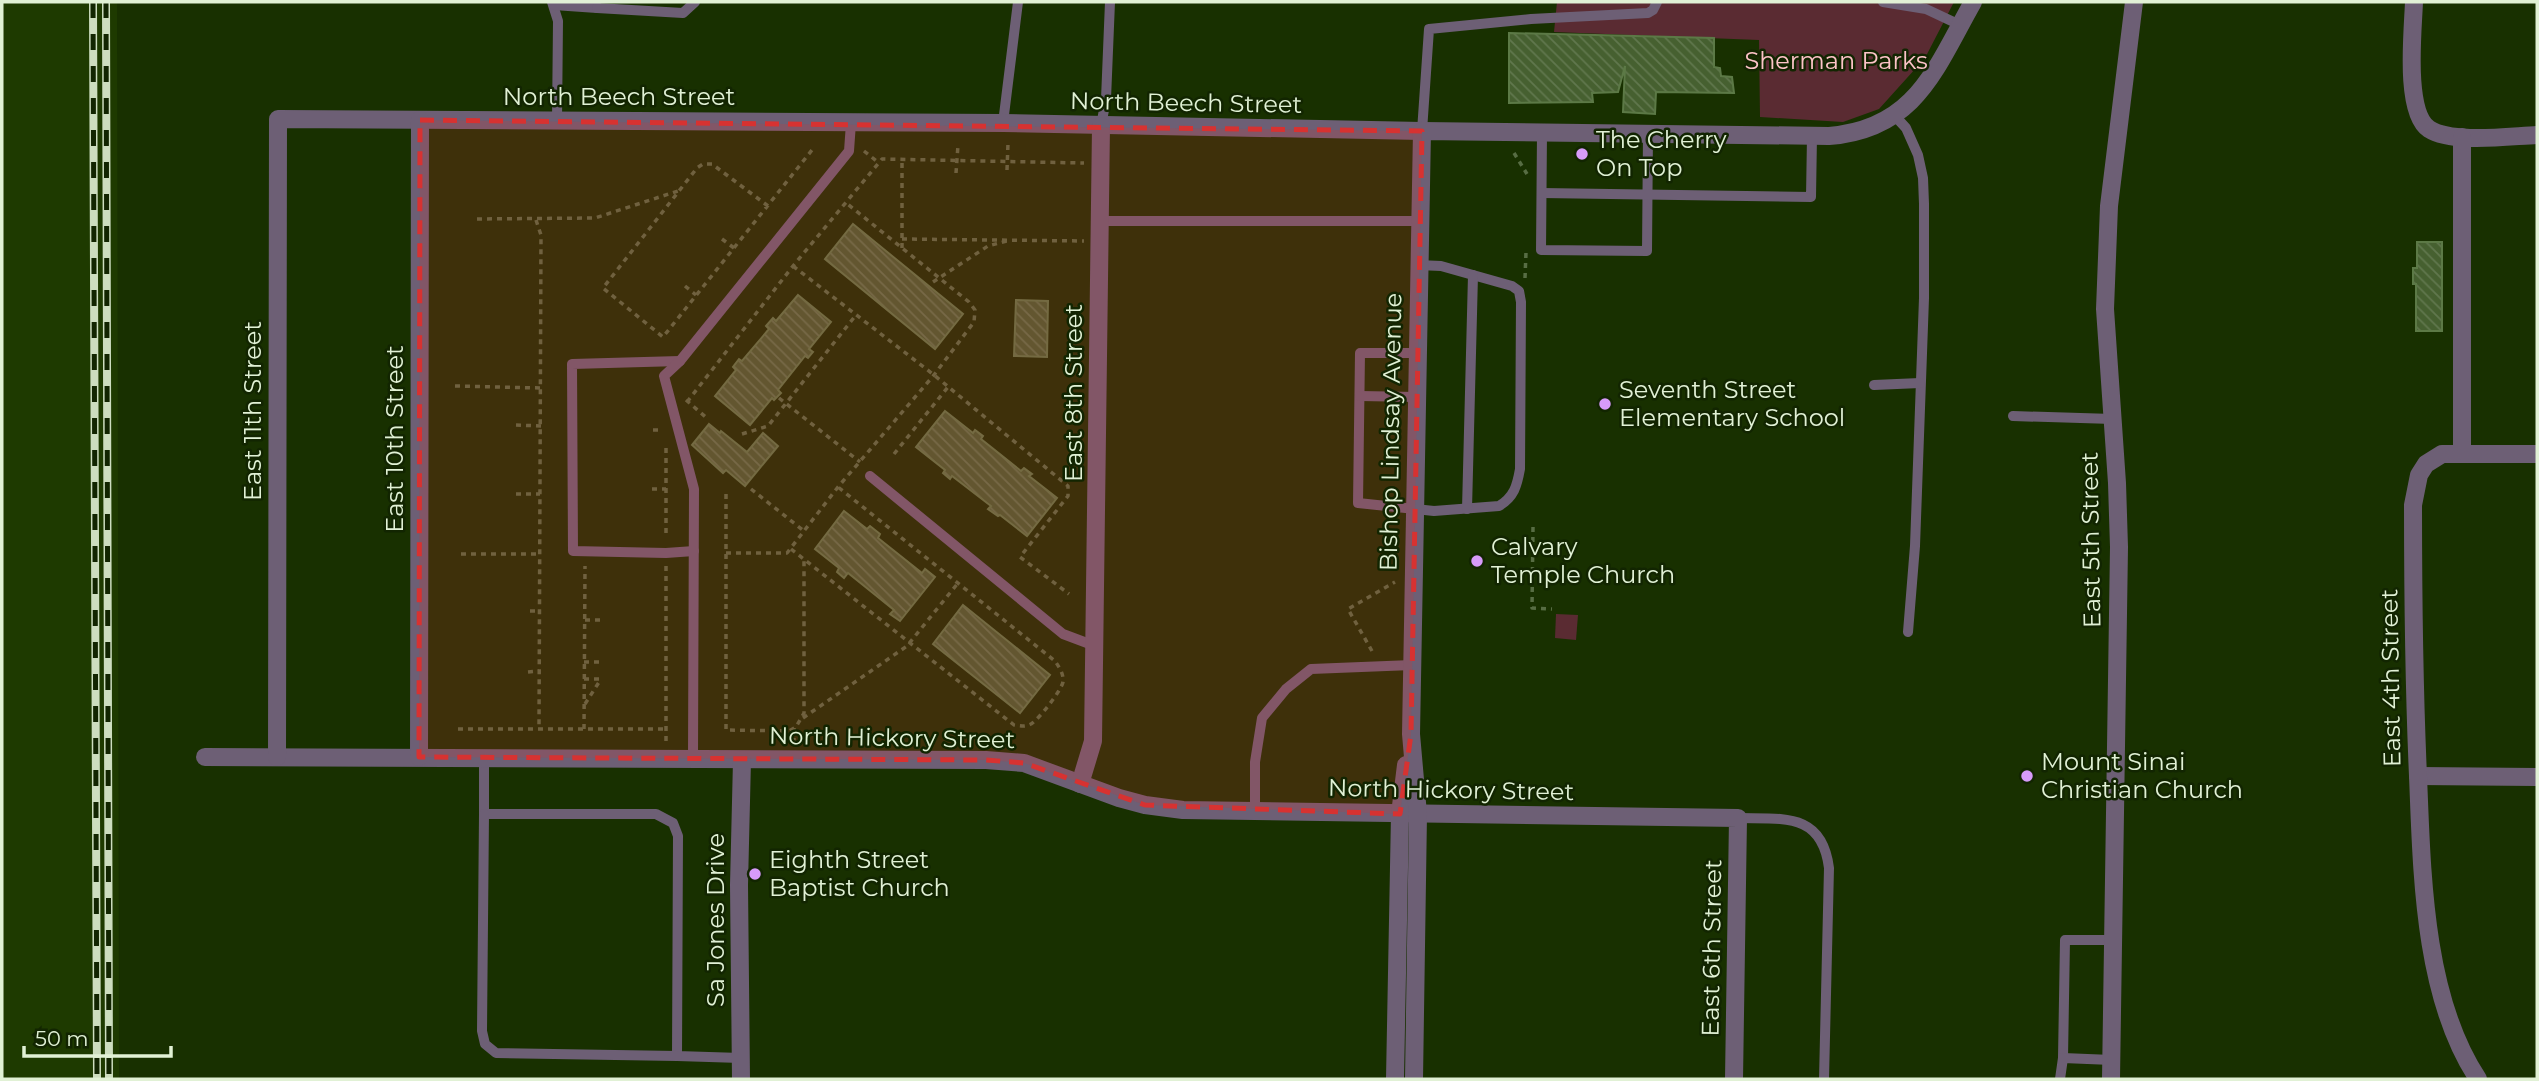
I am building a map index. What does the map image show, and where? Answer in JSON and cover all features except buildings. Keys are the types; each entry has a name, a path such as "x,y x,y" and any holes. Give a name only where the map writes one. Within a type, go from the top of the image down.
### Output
{"street":[{"name":"North Beech Street","path":"333,119 1003,123 1812,136 1862,132 1895,116 1923,88 1973,2"},
{"name":"East 5th Street","path":"2112,1079 2119,547 2118,483 2105,309 2109,206 2134,2"},
{"path":"2414,2 2414,96 2419,116 2427,128 2442,134 2462,136 2537,135"},
{"name":"East 11th Street","path":"277,757 278,119 333,119"},
{"name":"East 10th Street","path":"419,757 420,120"},
{"name":"East 8th Street","path":"1080,783 1093,741 1101,126"},
{"name":"Bishop Lindsay Avenue","path":"1414,1079 1418,814 1411,734 1422,131"},
{"path":"2462,136 2462,454"},
{"name":"East 4th Street","path":"2477,1079 2460,1046 2438,982 2425,905 2413,622 2414,489 2426,464 2442,454 2537,454"},
{"name":"Bishop Lindsay Avenue","path":"1395,1079 1400,814 1411,734"},
{"name":"North Hickory Street","path":"205,757 986,760 1024,763 1145,805 1183,810 1738,818"},
{"name":"Sa Jones Drive","path":"741,1079 738,885 742,760"},
{"path":"2418,776 2537,777"},
{"name":"East 6th Street","path":"1734,1079 1738,818"}],"lane":[{"path":"557,120 558,20 553,4 683,13 695,2"},
{"path":"1003,123 1018,2"},
{"name":"East 8th Street","path":"1101,126 1106,99 1110,2"},
{"path":"1422,131 1429,29 1531,19 1648,13 1657,2"},
{"path":"1883,2 1927,5 1960,25"},
{"path":"1895,116 1906,128 1919,155 1923,178 1924,298 1915,546 1908,632"},
{"path":"693,758 694,489 664,376 680,361 849,151 851,123"},
{"path":"1542,133 1541,250 1647,251 1648,134"},
{"path":"1542,193 1811,197 1812,136"},
{"path":"1100,221 1419,221"},
{"path":"1417,353 1360,353 1358,503 1434,511 1499,506 1516,490 1520,469 1519,291 1512,286 1441,266 1418,265"},
{"path":"1467,509 1474,275"},
{"path":"680,361 572,364 573,551 694,551"},
{"path":"1874,385 1920,383"},
{"path":"1360,396 1416,397"},
{"path":"2013,416 2113,419"},
{"path":"870,476 1063,634 1095,646"},
{"path":"1255,812 1255,762 1262,718 1286,688 1311,669 1412,665"},
{"path":"484,757 482,1031 485,1044 496,1053 741,1058"},
{"path":"484,814 656,814 673,823 678,836 677,1056"},
{"path":"1738,818 1799,821 1813,829 1827,852 1829,868 1824,1079"},
{"path":"2060,1079 2063,1058 2064,940 2114,940"},
{"path":"2063,1058 2112,1060"}],"path":[{"path":"1007,170 1008,143"},
{"path":"956,173 958,145"},
{"path":"768,206 712,164 703,164 697,168 603,288 663,337 768,206 812,150"},
{"path":"864,151 878,163"},
{"path":"680,411 793,266 882,159 1100,163"},
{"path":"902,161 902,248"},
{"path":"477,219 594,218 680,190"},
{"path":"845,202 970,302 975,310 974,322 934,375"},
{"path":"536,220 541,235 539,729"},
{"path":"722,239 734,248"},
{"path":"902,239 1082,240 1099,245"},
{"path":"933,282 988,246 1011,240"},
{"path":"793,266 934,375 1068,486 1068,496 1020,557 1069,594"},
{"path":"684,286 696,295"},
{"path":"743,434 768,426 856,315"},
{"path":"455,386 541,388"},
{"path":"894,454 948,387"},
{"path":"681,395 708,419"},
{"path":"779,398 860,462"},
{"path":"516,425 541,426"},
{"path":"653,430 666,430"},
{"path":"666,444 666,534"},
{"path":"666,472 676,472"},
{"path":"726,553 789,551 804,559 1014,725 1025,727 1034,723 1063,682 1061,669 1055,661 838,486"},
{"path":"652,489 666,489"},
{"path":"751,489 804,531"},
{"path":"516,494 540,494"},
{"path":"726,494 726,730 789,731 909,643 958,583"},
{"path":"1533,527 1532,608 1552,609"},
{"path":"461,554 540,554"},
{"path":"801,720 804,713 804,559"},
{"path":"584,729 585,566"},
{"path":"666,566 666,746"},
{"path":"1374,653 1348,609 1395,582"},
{"path":"530,611 539,611"},
{"path":"584,620 601,620"},
{"path":"584,662 600,662"},
{"path":"528,672 539,671"},
{"path":"584,679 601,679 584,705"},
{"path":"458,729 666,729"}],"highlighted area":[{"path":"420,120 1422,131 1411,734 1400,814 1145,805 1024,763 986,760 419,757"}],"shaded area":[{"path":"2,2 117,2 119,1079 2,1079"}],"green space":[{"name":"Sherman Parks","path":"1557,2 1954,2 1925,58 1879,109 1843,122 1760,117 1759,40 1554,32"},
{"path":"1556,614 1578,615 1576,640 1555,638"}],"railway":[{"path":"93,2 97,1079"},
{"path":"106,2 109,1079"}],"place":[{"name":"The Cherry On Top","path":"1582,154"},
{"name":"Seventh Street Elementary School","path":"1605,404"},
{"name":"Calvary Temple Church","path":"1477,561"},
{"name":"Mount Sinai Christian Church","path":"2027,776"},
{"name":"Eighth Street Baptist Church","path":"755,874"}]}
